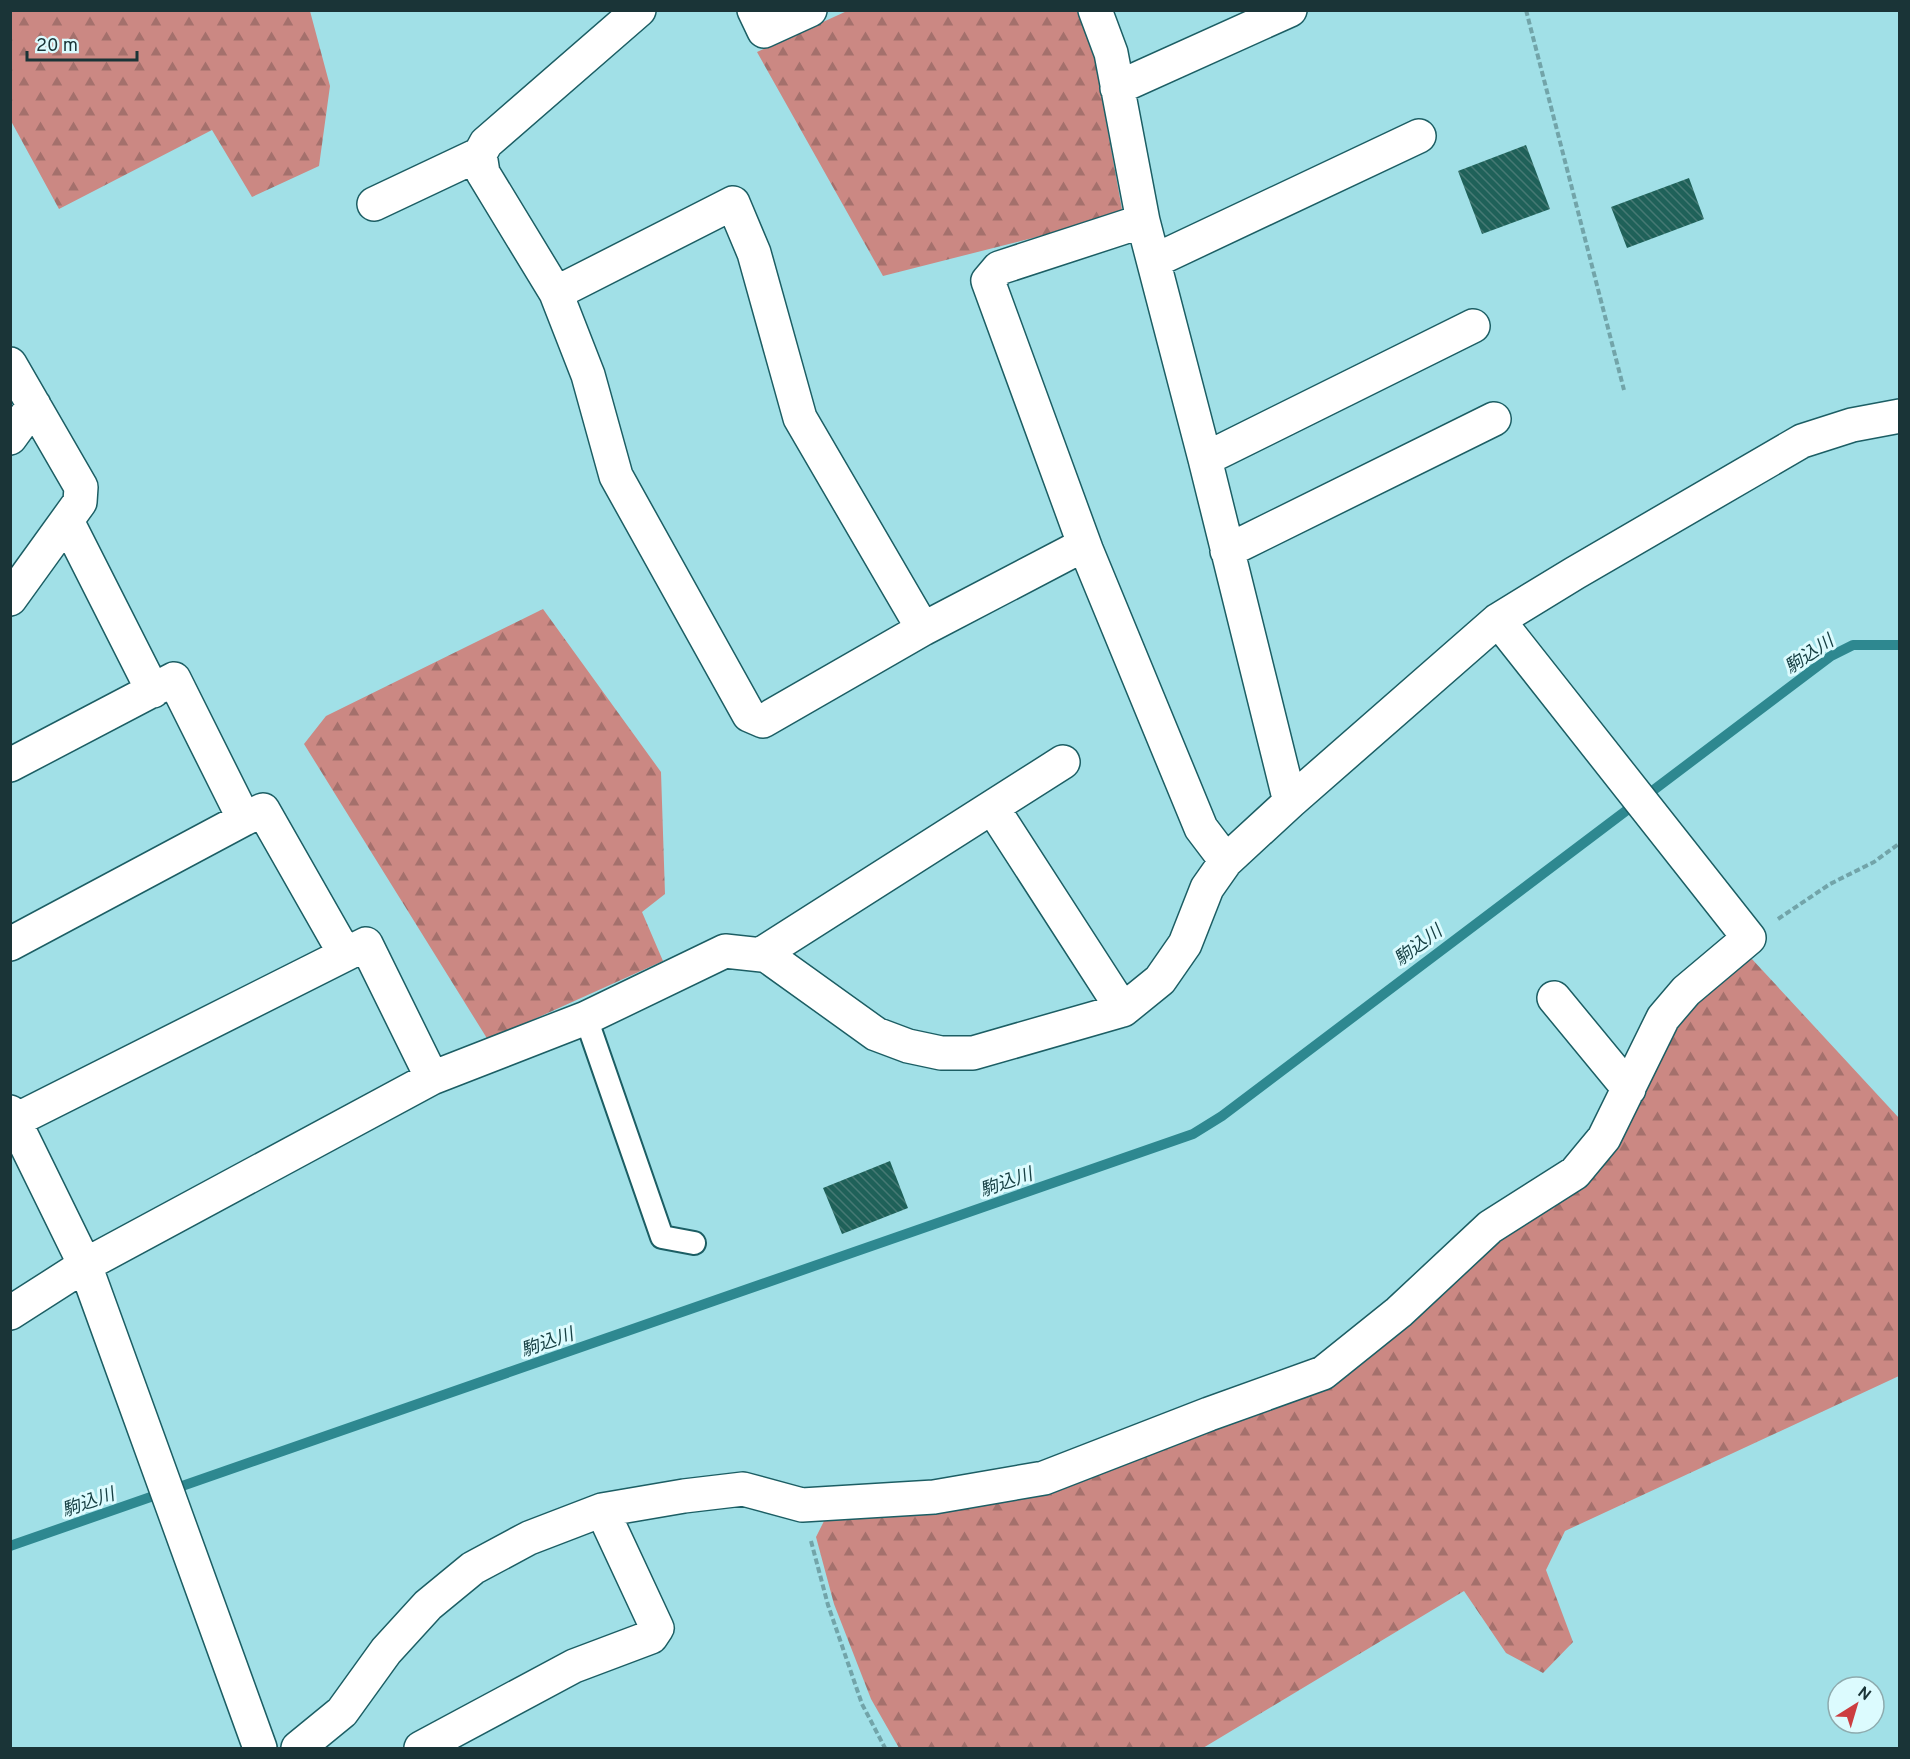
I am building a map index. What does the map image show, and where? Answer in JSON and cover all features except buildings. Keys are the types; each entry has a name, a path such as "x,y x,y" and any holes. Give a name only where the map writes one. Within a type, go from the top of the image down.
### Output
{"street":[{"path":"374,204 480,154 486,143 639,10"},
{"path":"754,10 764,31 810,10"},
{"path":"1095,10 1111,53 1143,221 1290,802"},
{"path":"1117,88 1290,10"},
{"path":"1154,261 1419,136"},
{"path":"480,154 483,173 556,293 588,375 616,476 749,715 763,721 923,629 1074,550 1086,549"},
{"path":"556,293 733,203 754,253 800,418 923,629"},
{"path":"1143,221 999,268 988,281 1086,549 1201,828 1226,861"},
{"path":"1205,459 1473,326"},
{"path":"10,364 81,487 80,502 10,599"},
{"path":"10,438 34,405"},
{"path":"763,953 876,1034 908,1046 941,1053 973,1053 1123,1010 1160,980 1185,944 1207,888 1226,861 1498,620 1802,441 1852,425 1899,416"},
{"path":"1227,551 1494,419"},
{"path":"66,521 153,691"},
{"path":"298,1749 342,1712 386,1651 428,1605 473,1568 528,1538 602,1510 743,1489 802,1505 934,1497 1044,1478 1323,1373 1399,1312 1491,1227 1575,1173 1604,1138 1663,1018 1686,991 1749,938 1498,620"},
{"path":"10,765 174,679 244,819"},
{"path":"10,1313 85,1265 432,1078 586,1018 725,951 762,955 1064,762"},
{"path":"992,807 1123,1010"},
{"path":"10,944 263,810 345,954"},
{"path":"260,1749 85,1265 12,1119 366,944 432,1078"},
{"path":"1554,998 1629,1089"},
{"path":"421,1749 574,1666 651,1637 657,1628 602,1510"}],"lane":[{"path":"586,1018 662,1237 694,1243"}],"path":[{"path":"1526,10 1624,390"},
{"path":"1749,938 1830,884 1874,862 1899,843"},
{"path":"802,1505 828,1605 862,1704 885,1749"}],"green space":[{"path":"10,11 310,11 330,86 319,166 252,197 212,130 59,209 11,121"},
{"path":"847,11 1077,11 1095,60 1123,215 883,276 757,52"},
{"path":"543,609 661,772 665,894 642,912 663,961 488,1040 304,744 326,716"},
{"path":"1751,958 1899,1118 1899,1376 1565,1531 1546,1570 1573,1642 1543,1673 1506,1653 1464,1591 1203,1748 899,1748 871,1699 834,1604 816,1537 828,1513 932,1505 1325,1384 1497,1233 1550,1201 1671,1021"}],"waterway":[{"name":"駒込川","path":"10,1546 1193,1134 1222,1116 1831,656 1853,645 1900,645"}]}
